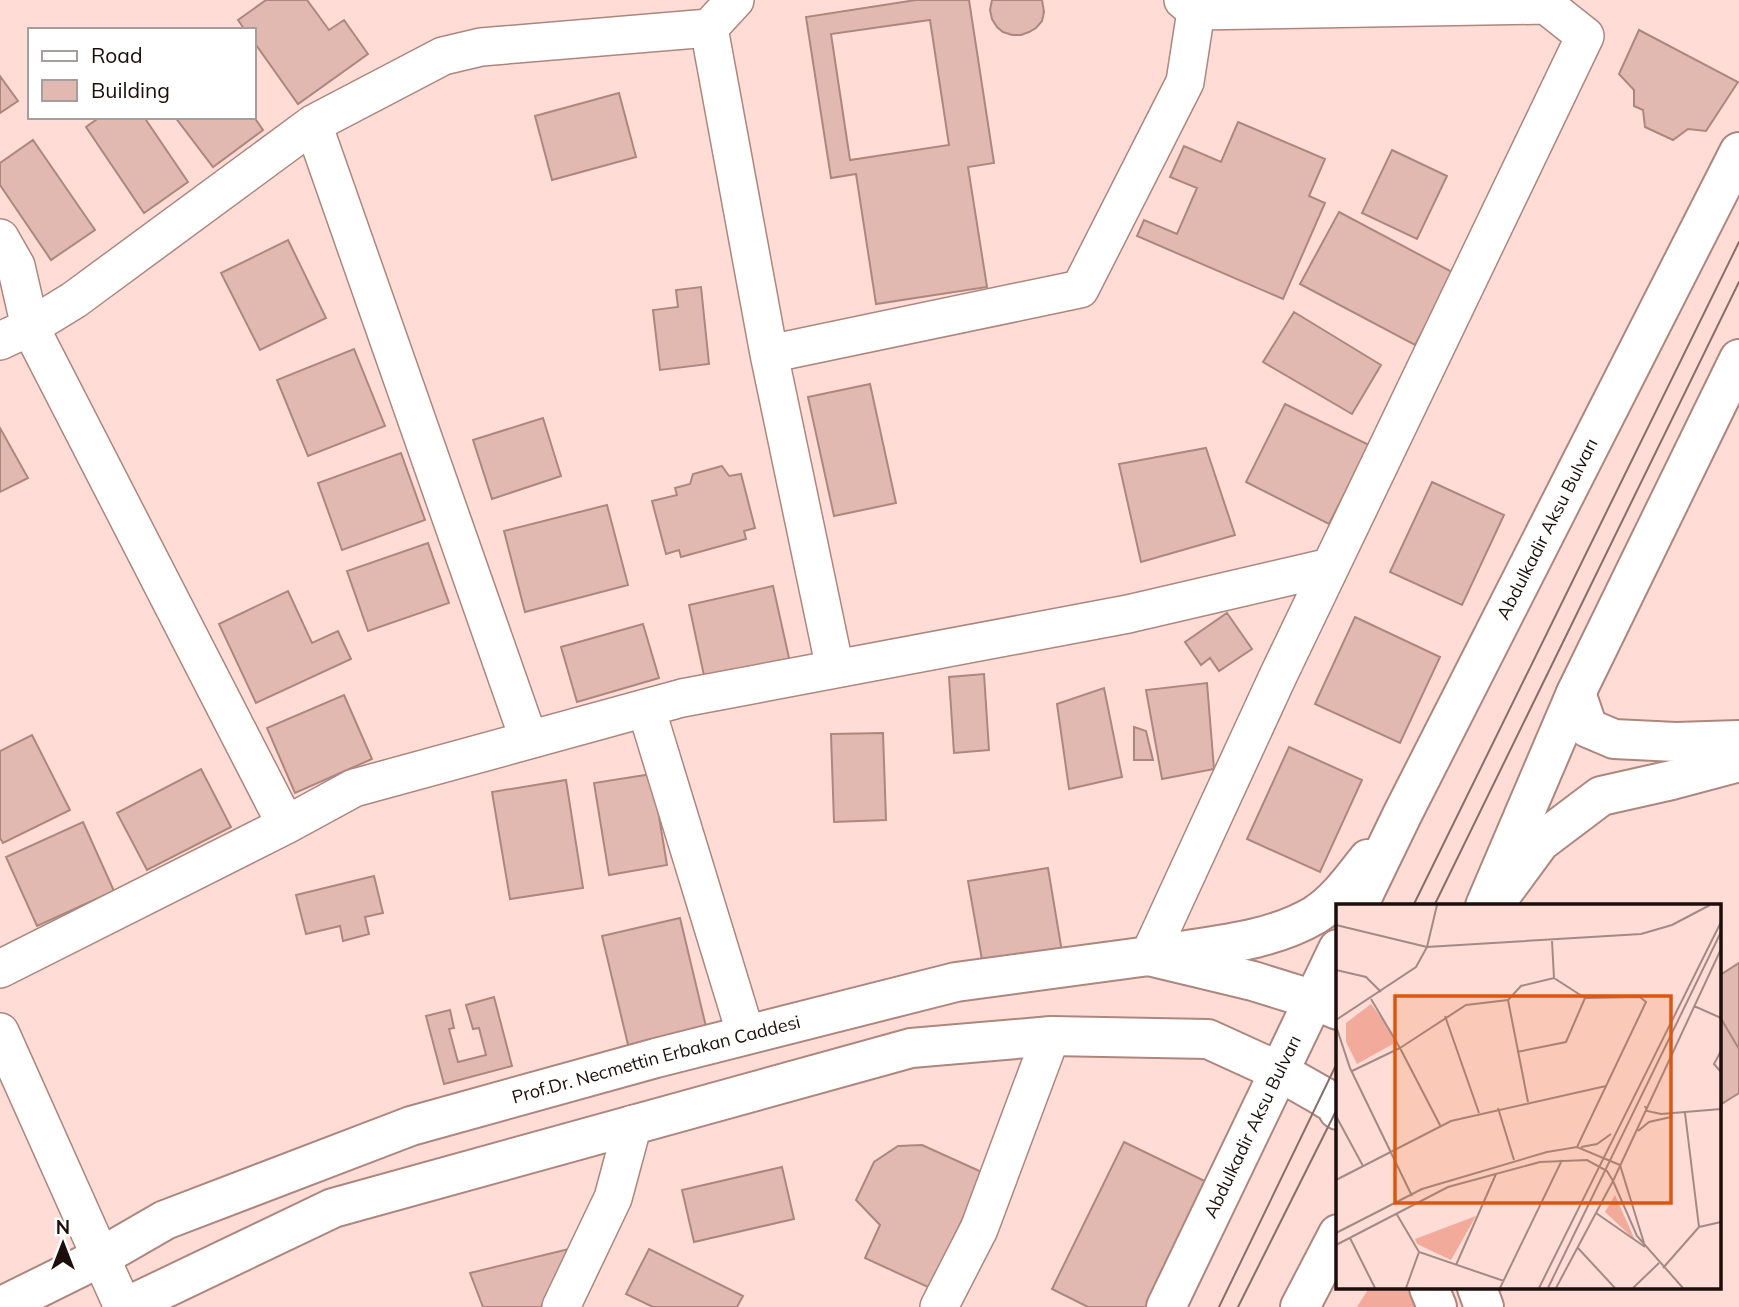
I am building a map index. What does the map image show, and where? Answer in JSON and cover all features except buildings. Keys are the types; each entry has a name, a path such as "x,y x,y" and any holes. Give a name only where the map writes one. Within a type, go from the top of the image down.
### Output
{"main road":[{"name":"Abdulkadir Aksu Bulvarı","path":"1359,904 1402,813 1739,152"},
{"path":"1486,904 1576,693 1739,359"},
{"path":"1576,693 1588,728 1614,739 1676,742 1739,740"},
{"path":"1494,904 1540,842 1601,796 1739,762"},
{"path":"1149,956 1275,934 1316,914 1346,887 1402,813"},
{"name":"Prof.Dr. Necmettin Erbakan Caddesi","path":"0,1307 101,1257 165,1220 411,1126 656,1058 956,982 1149,956 1252,981 1326,1005"},
{"name":"Abdulkadir Aksu Bulvarı","path":"1166,1307 1278,1071 1326,1005 1336,958"},
{"path":"125,1307 333,1208 911,1048 1051,1036 1208,1039 1278,1071 1336,1106"},
{"path":"1300,1307 1336,1238"},
{"path":"1430,1290 1437,1307"},
{"path":"1478,1290 1484,1307"}],"street":[{"path":"15,334 74,300 313,124 443,56 481,47 709,28 735,0"},
{"path":"769,354 1080,289 1185,82 1189,5 1546,5 1585,36 1330,567 1149,956"},
{"path":"709,28 769,354 835,669"},
{"path":"313,124 529,740"},
{"path":"0,238 16,266 15,334 286,825"},
{"path":"0,969 354,788 682,698 1128,614 1330,567"},
{"path":"646,708 746,1035"},
{"path":"0,1031 125,1307"},
{"path":"939,1307 979,1229 1051,1036"},
{"path":"561,1307 613,1198 633,1124"}],"shaded area":[{"path":"1368,1290 1414,1290 1421,1307 1357,1307"}],"tram line":[{"path":"1414,904 1739,242"},
{"path":"1435,904 1739,282"},
{"path":"1219,1307 1336,1065"},
{"path":"1238,1307 1336,1111"}]}
